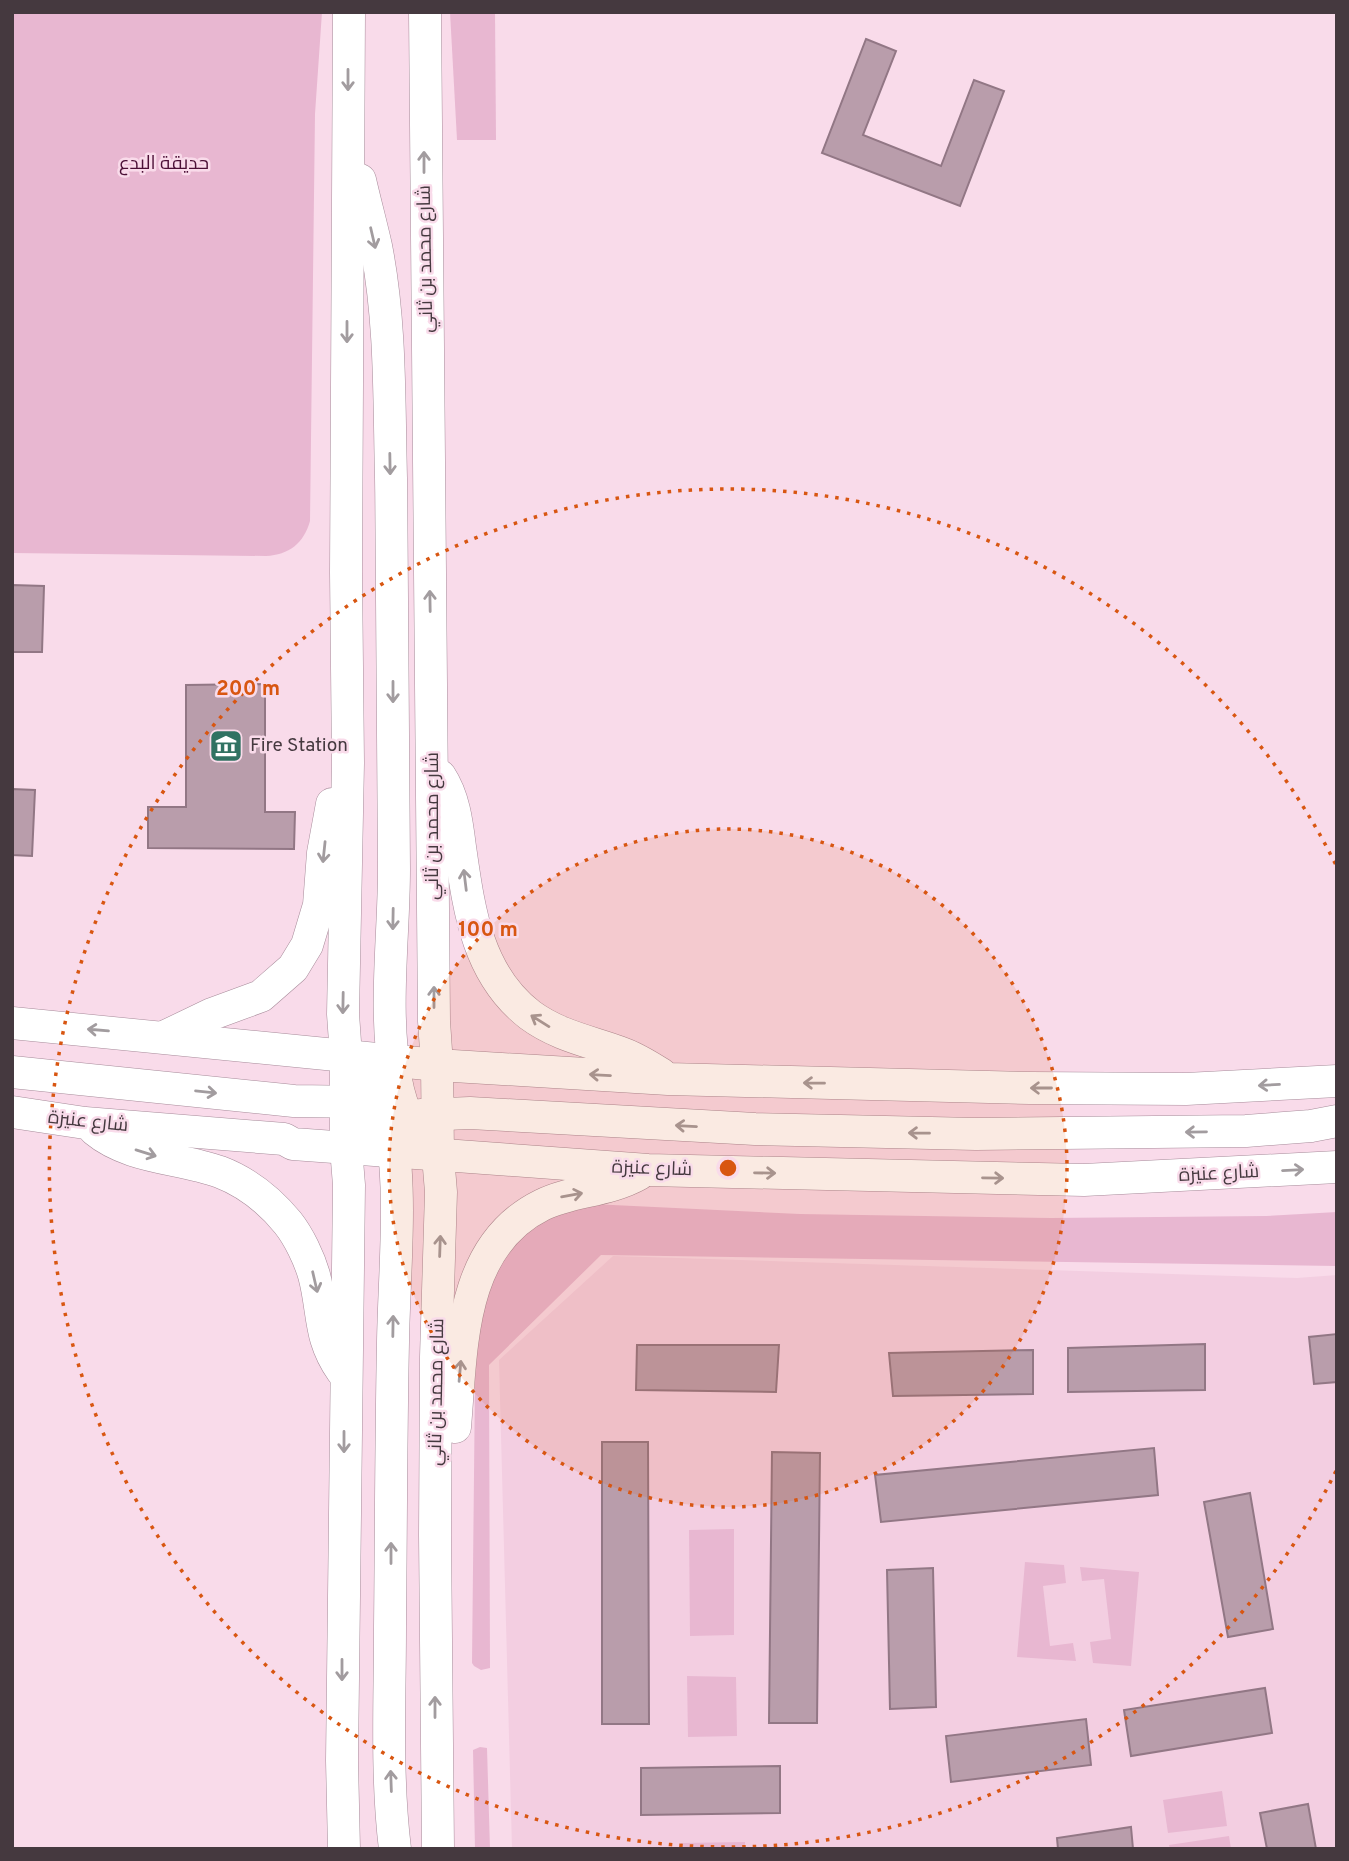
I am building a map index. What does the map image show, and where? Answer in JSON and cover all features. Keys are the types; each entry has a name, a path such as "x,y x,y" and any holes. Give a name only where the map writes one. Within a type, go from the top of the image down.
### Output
{"main road":[{"path":"344,1849 342,1761 348,1185 343,1014 348,763 346,572 349,12"},
{"name":"شارع محمد بن ثاني","path":"425,12 434,1021 437,1065 403,1109 438,1156 441,1192 436,1357 435,1535 438,1849"},
{"path":"348,124 376,247 388,347 393,596 394,882 391,1018 393,1060 403,1109 393,1152 396,1189 390,1741 395,1849"},
{"path":"166,1036 212,1014 261,996 279,982 301,957 320,905 323,853 329,816 348,763"},
{"path":"433,767 450,796 457,823 467,898 479,945 504,989 530,1015 547,1026 631,1057 668,1079"},
{"path":"12,1023 166,1036 437,1065 668,1079 1186,1089 1337,1081"},
{"path":"346,1056 364,1068 376,1087 403,1109"},
{"path":"12,1072 294,1101 346,1102 403,1109 755,1129 976,1134 1246,1131 1311,1126 1337,1121"},
{"path":"346,1148 363,1129 403,1109"},
{"name":"شارع عنيزة","path":"12,1112 85,1123 284,1139 293,1144 648,1170 1084,1180 1337,1167"},
{"path":"85,1123 118,1144 220,1172 254,1190 270,1204 288,1223 313,1273 327,1344 345,1374"},
{"path":"435,1535 449,1489 465,1315 490,1250 513,1224 544,1204 561,1197 609,1187 648,1170"}],"shaded area":[{"path":"613,1256 1297,1278 1337,1275 1337,1849 512,1849 499,1360"}],"green space":[{"name":"حديقة البدع","path":"12,12 322,12 315,114 310,521 304,536 288,550 266,556 12,553"},
{"path":"450,12 495,12 496,140 457,140"},
{"path":"592,1204 800,1214 1051,1218 1266,1216 1337,1212 1337,1266 601,1255 489,1365 490,1668 481,1670 472,1663 475,1381 479,1314 496,1264 536,1222"},
{"path":"734,1529 734,1635 690,1636 689,1530"},
{"path":"1025,1562 1064,1565 1066,1583 1043,1586 1050,1646 1073,1643 1076,1661 1017,1657"},
{"path":"1080,1567 1139,1572 1131,1666 1093,1663 1090,1642 1111,1639 1104,1579 1082,1581"},
{"path":"687,1676 736,1677 737,1736 688,1737"},
{"path":"487,1748 490,1849 475,1849 473,1750"},
{"path":"1222,1791 1227,1826 1168,1833 1163,1800"},
{"path":"1229,1836 1231,1849 1170,1849 1169,1845"},
{"path":"745,1842 745,1849 681,1849 681,1843"}],"building":[{"path":"866,39 896,51 863,135 941,166 974,80 1004,91 960,206 822,153"},
{"path":"12,585 44,586 42,652 12,652"},
{"name":"Fire Station","path":"265,684 265,812 295,812 294,849 148,848 148,807 186,807 186,685"},
{"path":"12,789 35,790 32,856 12,855"},
{"path":"1337,1334 1337,1382 1314,1384 1309,1337"},
{"path":"1205,1344 1205,1390 1068,1392 1068,1348"},
{"path":"637,1345 779,1345 776,1392 636,1390"},
{"path":"1033,1350 1033,1394 893,1396 889,1353"},
{"path":"602,1442 648,1442 649,1724 602,1724"},
{"path":"1154,1448 1158,1495 881,1522 875,1475"},
{"path":"772,1452 820,1453 817,1723 769,1723"},
{"path":"1250,1493 1273,1629 1228,1637 1204,1502"},
{"path":"933,1568 936,1707 890,1709 887,1570"},
{"path":"1265,1688 1272,1733 1131,1756 1124,1710"},
{"path":"1086,1719 1091,1765 951,1782 946,1736"},
{"path":"780,1766 780,1813 641,1815 641,1768"},
{"path":"1308,1804 1316,1849 1267,1849 1260,1813"},
{"path":"1131,1827 1133,1849 1058,1849 1057,1838"}],"place":[{"name":"Fire Station","path":"226,746"}]}
